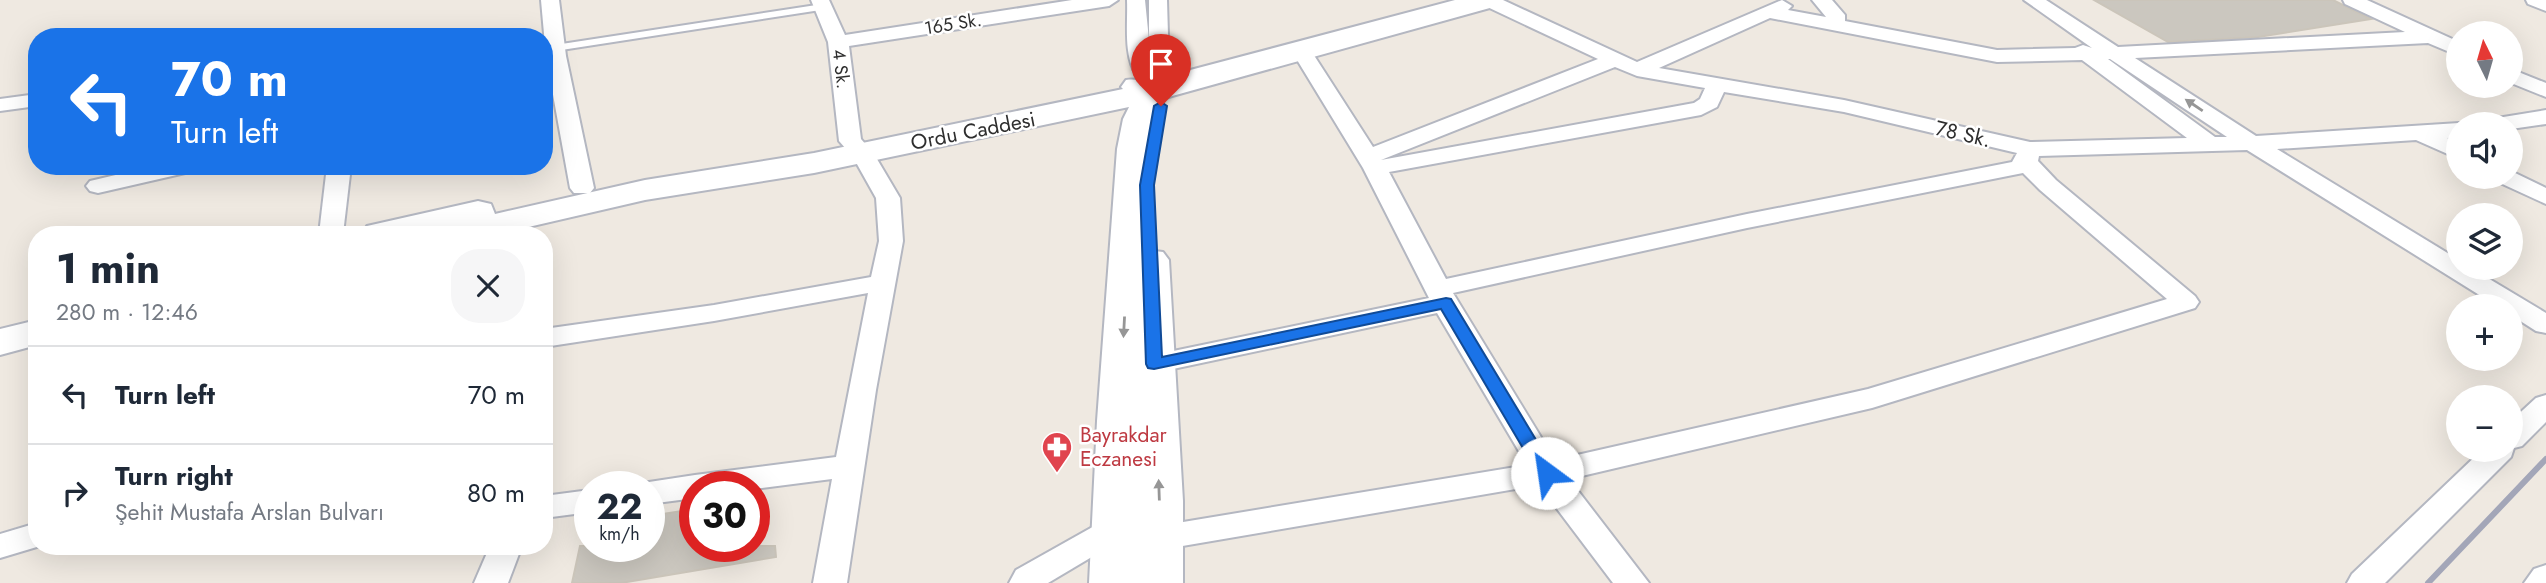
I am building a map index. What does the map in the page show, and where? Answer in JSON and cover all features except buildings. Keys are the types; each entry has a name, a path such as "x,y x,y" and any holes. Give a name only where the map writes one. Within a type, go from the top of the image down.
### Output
{"main road":[{"name":"Ordu Caddesi","path":"481,226 584,196 643,174 857,148 899,133 1160,81 1462,2"},
{"name":"Ordu Caddesi","path":"1160,81 1190,79 1301,50 1462,2"},
{"path":"1157,583 1159,538 1147,185 1161,106 1160,81"},
{"path":"1114,583 1134,149 1139,119 1160,81"},
{"name":"Ordu Caddesi","path":"423,226 584,196"},
{"path":"0,323 28,316"},
{"path":"0,342 28,334"}],"street":[{"path":"550,0 551,28"},
{"name":"165 Sk.","path":"838,41 1109,0"},
{"path":"1136,0 1140,62 1160,81"},
{"path":"1158,0 1160,81"},
{"path":"1637,70 1795,0"},
{"path":"1821,0 1835,15 1836,26"},
{"path":"2014,0 2207,142"},
{"path":"2033,0 2251,143 2546,325"},
{"path":"2352,0 2446,44"},
{"path":"2535,0 2546,5"},
{"name":"78 Sk.","path":"1462,2 1637,70 1844,106 2028,155 2207,142 2251,143 2446,131"},
{"name":"4 Sk.","path":"821,3 838,41 857,148"},
{"path":"1767,12 1997,56 2116,53 2430,37"},
{"path":"1301,50 1372,162 1442,296 1547,473 1632,583"},
{"path":"553,57 584,196"},
{"path":"1372,162 1615,60"},
{"path":"2524,81 2546,91"},
{"path":"1372,162 1701,108 1709,102 1717,84"},
{"path":"0,106 28,101"},
{"path":"2523,120 2546,117"},
{"path":"2422,134 2446,146"},
{"path":"830,583 881,283 891,241 888,198 857,148"},
{"path":"1154,364 1747,220 2019,167 2028,155 2048,185 2186,302 1872,398 1547,473 1159,538"},
{"path":"98,186 146,175"},
{"path":"332,226 338,175"},
{"path":"2523,186 2546,197"},
{"path":"553,337 714,313 881,283"},
{"path":"2523,427 2546,405"},
{"path":"2364,583 2488,462"},
{"path":"770,476 849,466"},
{"path":"553,506 574,503"},
{"path":"1026,583 1028,579 1116,528"},
{"path":"0,546 28,538"},
{"path":"491,583 502,555"},
{"path":"2542,583 2546,578"}],"lane":[{"path":"553,53 821,3"}],"railway":[{"path":"2428,583 2546,459"}],"place":[{"name":"Bayrakdar Eczanesi","path":"1057,474"}],"route":[{"path":"1161,106 1147,185 1154,364 1446,303 1547,473"}]}
